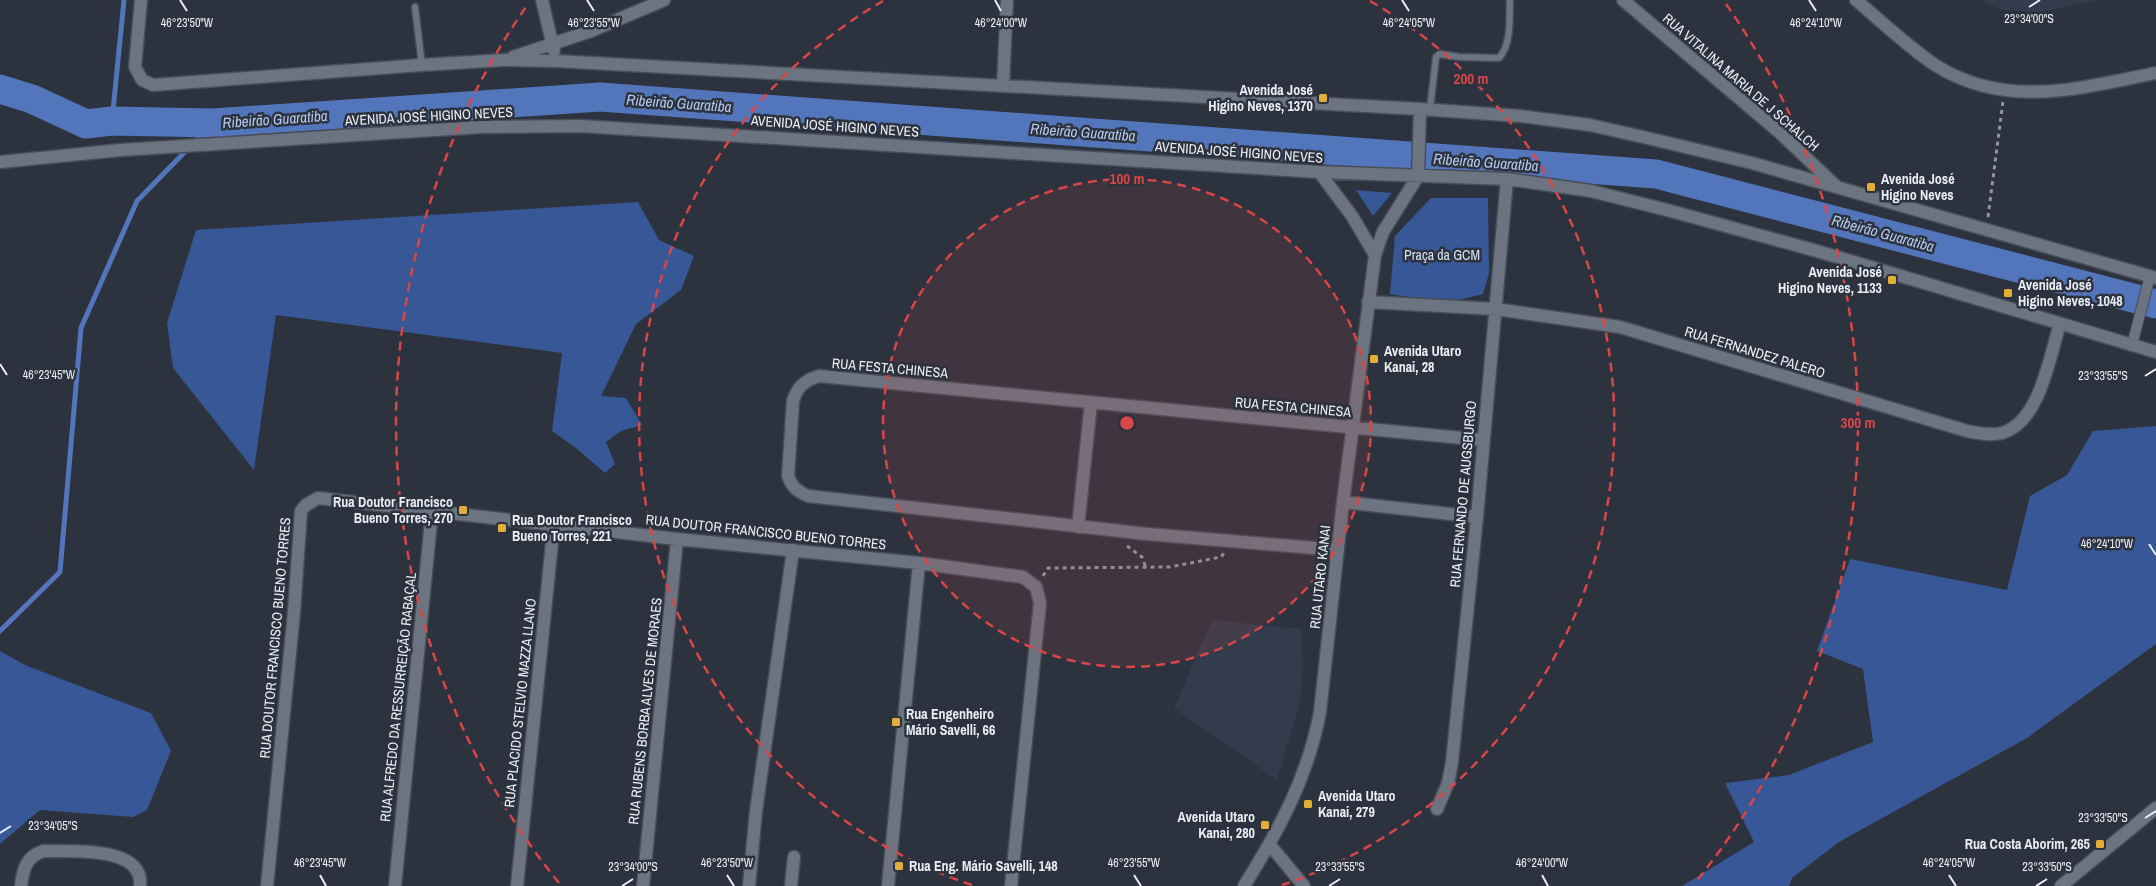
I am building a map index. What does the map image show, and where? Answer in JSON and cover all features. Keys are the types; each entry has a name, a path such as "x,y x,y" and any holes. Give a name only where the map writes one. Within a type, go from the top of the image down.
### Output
{"street":[{"path":"141,0 135,67 142,80 153,85 504,60 556,61 1425,109 1520,116 1590,125 1752,163 2153,277 2132,345"},
{"path":"542,0 556,61"},
{"path":"504,60 591,31 664,0"},
{"path":"1003,86 1007,0"},
{"name":"RUA VITALINA MARIA DE J SCHALCH","path":"1623,0 1779,132 1838,188"},
{"path":"1856,0 1935,64 1961,78 1982,86 2005,91 2034,93 2073,90 2156,73"},
{"path":"1418,176 1420,126 1425,109"},
{"name":"AVENIDA JOSÉ HIGINO NEVES","path":"0,162 121,150 482,127 580,126 1318,172 1507,179 1591,191 1667,210 1817,251 2156,352"},
{"path":"1318,172 1352,216 1375,255"},
{"name":"RUA UTARO KANAI","path":"1244,886 1270,845 1300,783 1314,746 1320,712 1343,502 1375,255 1383,232 1418,176"},
{"name":"RUA FERNANDO DE AUGSBURGO","path":"1437,809 1448,783 1452,762 1477,517 1507,179"},
{"name":"RUA FERNANDEZ PALERO","path":"1368,302 1496,310 1620,327 1967,431 1986,434 2001,434 2015,428 2025,419 2034,405 2060,324"},
{"name":"RUA FESTA CHINESA","path":"1338,550 1078,526 808,496 798,492 791,484 788,476 790,428 796,392 810,378 819,376 1483,440"},
{"path":"1078,526 1091,402"},
{"name":"RUA DOUTOR FRANCISCO BUENO TORRES","path":"267,886 294,612 301,511 306,505 318,498 677,538 919,562 1006,573 1023,577 1036,587"},
{"path":"1343,502 1477,517"},
{"name":"RUA ALFREDO DA RESSURREIÇÃO RABAÇAL","path":"395,886 432,511"},
{"name":"RUA PLACIDO STELVIO MAZZA LLANO","path":"517,886 554,524"},
{"name":"RUA RUBENS BORBA ALVES DE MORAES","path":"643,886 677,538"},
{"path":"749,886 757,801 793,550"},
{"path":"888,886 919,562"},
{"path":"1011,886 1040,603 1036,587"},
{"path":"2060,886 2156,808"},
{"path":"1270,845 1304,886"},
{"path":"21,886 23,870 28,860 34,854 43,851 114,855 126,860 136,868 141,880 140,886"},
{"path":"791,886 794,857"}],"lane":[{"path":"1425,109 1436,57 1440,54 1459,57 1500,58 1507,43 1510,0"},
{"path":"415,8 422,65"}],"path":[{"path":"1986,231 2005,91"},
{"path":"1036,587 1048,568 1169,567 1221,557 1233,541"}],"shaded area":[{"path":"1983,0 2099,0 2035,13 1998,9"},
{"path":"1212,620 1302,629 1303,666 1300,703 1277,780 1174,708"}],"green space":[{"path":"1356,190 1392,193 1373,216"},
{"name":"Praça da GCM","path":"1431,198 1488,198 1489,273 1483,294 1446,303 1390,294 1395,236"},
{"path":"638,202 659,240 694,256 681,290 636,324 601,396 626,398 642,425 621,431 606,442 615,464 605,473 576,448 552,431 562,353 276,315 254,470 173,368 167,323 196,230"},
{"path":"2156,426 2156,644 2027,738 1839,842 1792,878 1789,886 1682,886 1754,842 1725,783 1789,775 1873,742 1863,669 1817,651 1850,559 2007,590 2030,496 2067,475 2093,431"},
{"path":"0,651 27,666 151,713 171,751 147,810 133,817 40,810 0,844"}],"waterway":[{"path":"112,121 124,0"},
{"name":"Ribeirão Guaratiba","path":"0,89 32,99 86,124 112,121 213,123 600,97 1656,174 2156,304"},
{"path":"0,631 60,572 81,328 137,201 213,123"}],"place":[{"name":"Avenida José Higino Neves, 1370","path":"1323,98"},
{"name":"Avenida José Higino Neves","path":"1871,187"},
{"name":"Avenida José Higino Neves, 1133","path":"1892,280"},
{"name":"Avenida José Higino Neves, 1048","path":"2008,293"},
{"name":"Avenida Utaro Kanai, 28","path":"1374,359"},
{"name":"Rua Doutor Francisco Bueno Torres, 270","path":"463,510"},
{"name":"Rua Doutor Francisco Bueno Torres, 221","path":"502,528"},
{"name":"Rua Engenheiro Mário Savelli, 66","path":"896,722"},
{"name":"Avenida Utaro Kanai, 279","path":"1308,804"},
{"name":"Avenida Utaro Kanai, 280","path":"1265,825"},
{"name":"Rua Costa Aborim, 265","path":"2100,844"},
{"name":"Rua Eng. Mário Savelli, 148","path":"899,866"}]}
